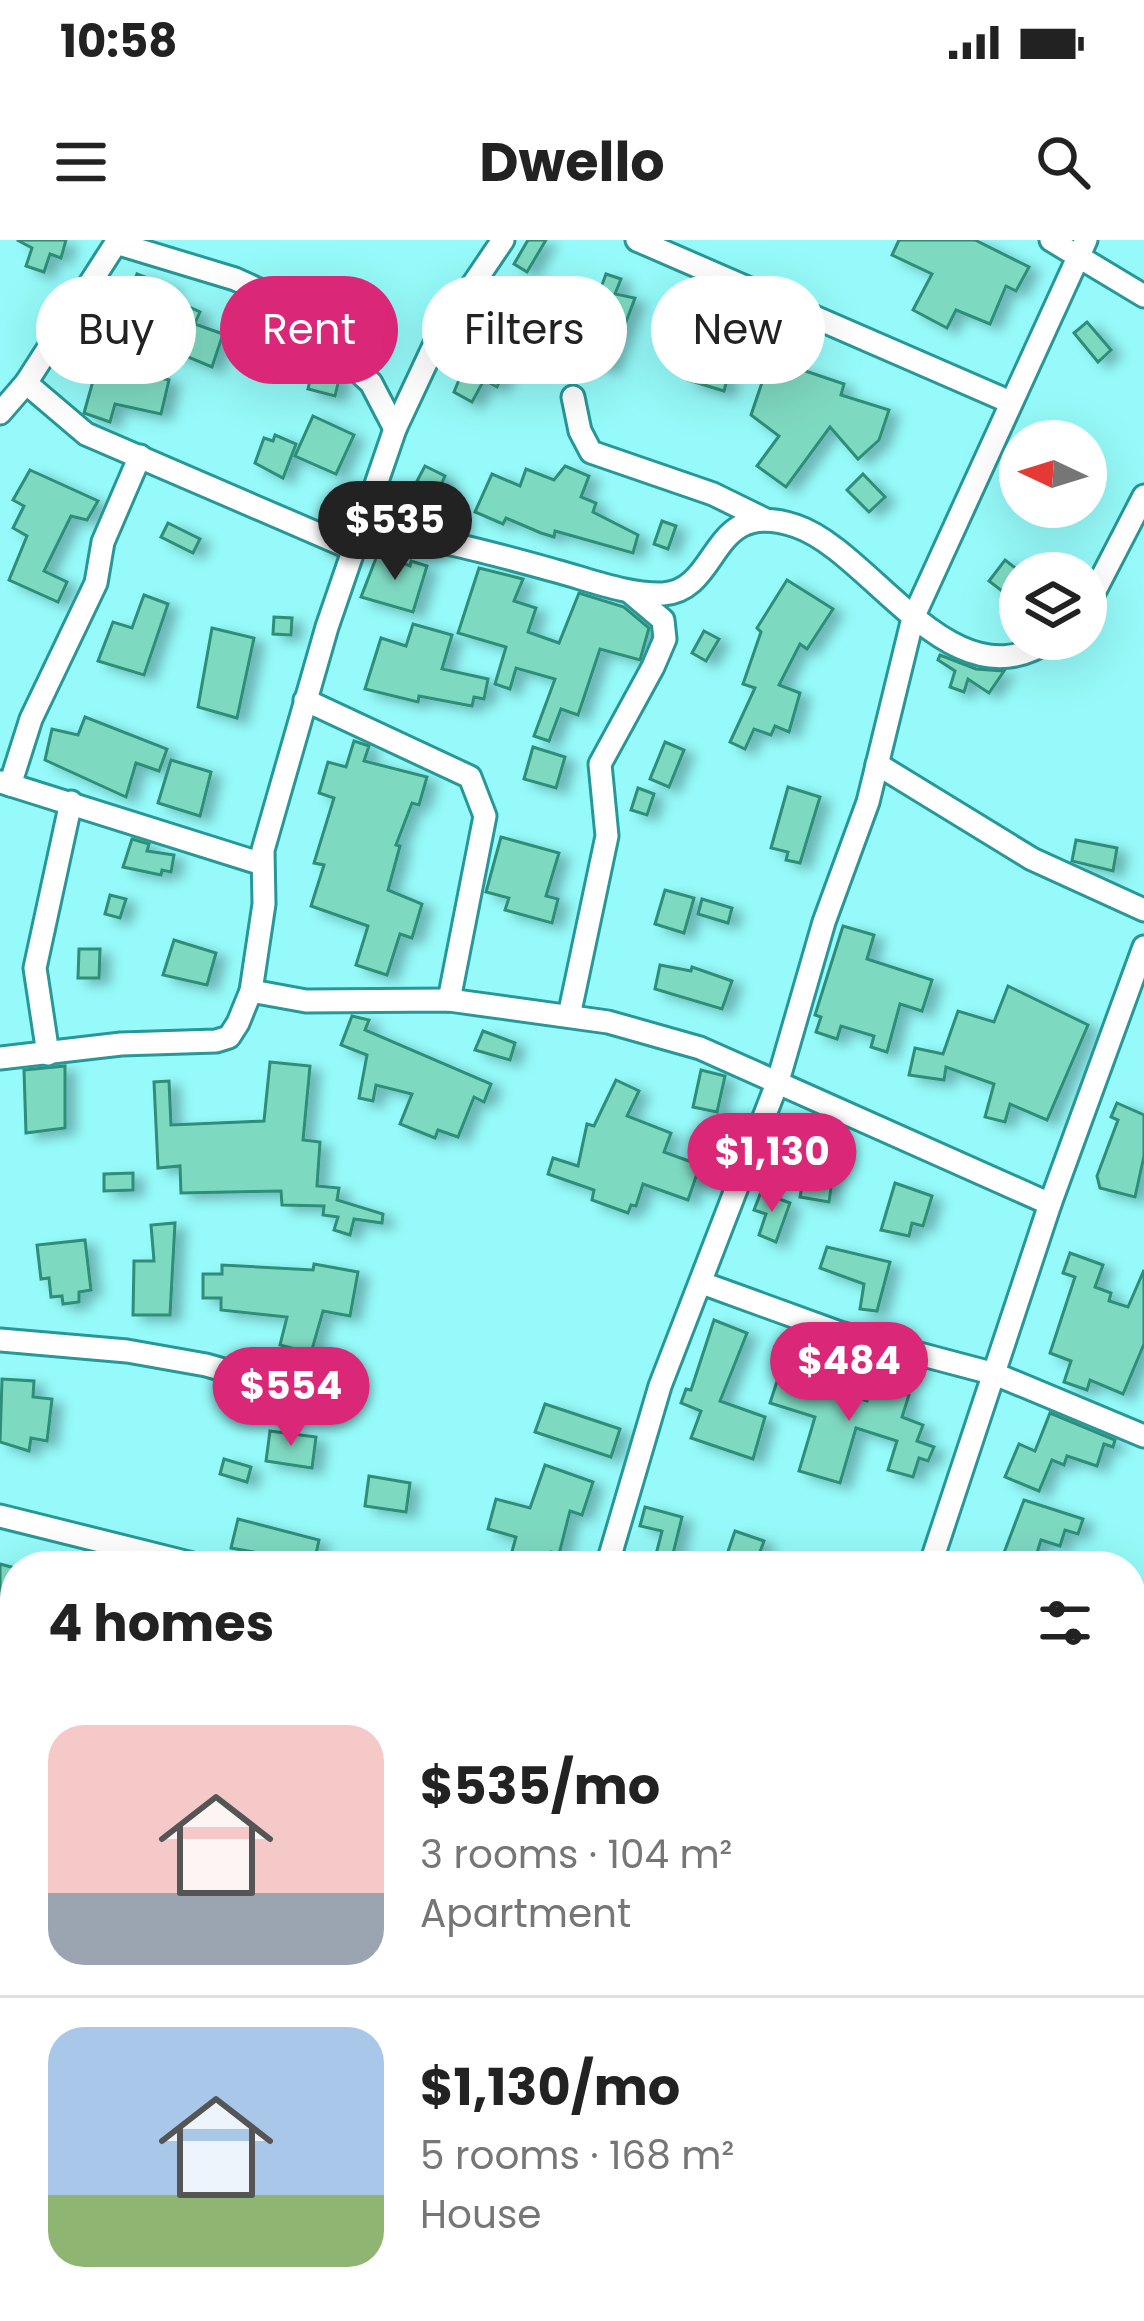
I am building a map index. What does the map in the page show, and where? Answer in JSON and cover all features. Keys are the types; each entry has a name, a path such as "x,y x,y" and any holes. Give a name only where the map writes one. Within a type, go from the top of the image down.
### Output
{"street":[{"path":"0,1058 121,1044 215,1041 229,1036 238,1023 251,991 264,904 262,864 304,700 394,429 440,333 503,240"},
{"path":"637,240 1010,402"},
{"path":"1052,240 1082,248 1144,296"},
{"path":"0,413 26,383 117,241 235,279 305,311 327,343 371,383 394,429"},
{"path":"611,1551 660,1386 778,1081 877,764 913,618 1082,248"},
{"path":"26,383 86,434 357,539 464,546 628,591 679,590 701,570 726,534 741,524 764,519"},
{"path":"573,397 580,431 591,452 812,533 913,618 975,652 999,654"},
{"path":"140,456 103,542 95,583 5,783 262,864"},
{"path":"1107,567 1144,496"},
{"path":"569,1016 608,836 598,786 604,748 626,724 664,639 663,620 628,591"},
{"path":"304,700 470,777 482,796 485,816 449,1000"},
{"path":"877,764 1020,852 1144,910"},
{"path":"48,1054 34,974 71,802"},
{"path":"935,1551 1050,1204 1144,947"},
{"path":"251,991 306,1001 449,1000 569,1016 700,1048 962,1169 1050,1204"},
{"path":"702,1282 840,1333 995,1374 1144,1436"},
{"path":"0,1340 128,1351 206,1365 312,1394"},
{"path":"0,1516 121,1551"}],"building":[{"path":"17,240 66,240 61,258 50,254 44,272 26,266 32,248"},
{"path":"528,240 546,240 527,272 514,264"},
{"path":"899,240 975,240 1029,267 1016,291 1006,286 990,324 956,310 947,328 913,310 932,274 892,255"},
{"path":"627,296 635,298 627,319"},
{"path":"1087,322 1111,350 1098,362 1074,333"},
{"path":"196,324 220,333 212,367 196,360"},
{"path":"825,378 844,384 841,395 889,410 879,440 858,459 830,427 786,487 757,466 779,436 751,415 762,384 825,384"},
{"path":"92,384 168,384 161,414 115,404 110,422 84,413"},
{"path":"309,384 338,384 335,396 308,389"},
{"path":"457,384 482,384 472,402 454,392"},
{"path":"313,416 354,435 336,474 295,456"},
{"path":"275,435 296,444 283,478 255,463 264,438 273,441"},
{"path":"425,466 445,476 441,485 449,489 436,514 422,507 431,488 417,481"},
{"path":"565,466 589,476 581,497 596,503 593,512 638,535 633,553 555,531 554,537 506,518 503,524 475,512 492,474 520,486 526,469 554,480"},
{"path":"30,470 98,501 87,520 71,516 44,571 67,582 58,602 9,580 27,536 13,528 24,506 13,500"},
{"path":"863,474 885,497 869,512 847,490"},
{"path":"662,521 676,526 668,549 654,544"},
{"path":"168,523 200,539 193,553 161,537"},
{"path":"378,553 410,566 411,561 427,566 413,612 361,597"},
{"path":"479,568 523,579 514,601 536,608 528,632 559,643 579,593 624,607 649,628 640,660 600,649 578,715 561,709 549,741 534,736 555,679 516,668 510,689 495,684 506,647 458,633"},
{"path":"999,568 999,589 989,581"},
{"path":"787,580 833,609 807,649 800,644 779,685 800,693 789,732 775,726 771,735 754,729 745,749 730,742 755,688 743,684 761,632 757,628"},
{"path":"144,595 168,604 144,675 98,661 113,622 132,628"},
{"path":"274,617 292,618 291,635 273,634"},
{"path":"413,624 452,635 442,669 488,679 484,699 474,697 472,706 419,696 418,702 365,689 381,638 406,646"},
{"path":"212,628 254,638 237,718 198,707"},
{"path":"704,631 719,639 706,661 692,653"},
{"path":"940,655 976,669 1004,671 989,693 968,679 964,692 950,687 955,671 938,660"},
{"path":"85,717 167,749 159,771 136,763 126,797 45,760 52,729 78,735"},
{"path":"354,741 369,746 364,761 427,777 419,805 412,803 396,845 400,846 388,890 422,904 412,938 400,934 387,975 356,965 368,926 311,906 324,865 314,863 334,798 319,793 328,762 346,767"},
{"path":"665,742 684,750 669,787 650,779"},
{"path":"533,747 565,757 556,788 524,779"},
{"path":"171,760 211,772 200,816 158,803"},
{"path":"788,787 820,797 800,863 786,860 788,852 771,848"},
{"path":"638,788 654,794 647,815 631,810"},
{"path":"501,837 559,853 546,896 558,899 552,923 505,910 509,898 486,892"},
{"path":"132,839 149,844 147,851 174,855 171,872 162,870 161,875 123,867"},
{"path":"1076,840 1117,848 1113,871 1072,861"},
{"path":"665,890 694,898 684,933 655,924"},
{"path":"110,895 126,899 120,918 105,914"},
{"path":"702,899 732,908 728,923 698,914"},
{"path":"843,926 874,935 867,959 932,980 922,1011 900,1004 887,1052 871,1047 874,1036 841,1026 837,1039 816,1032 821,1017 815,1015"},
{"path":"174,940 216,953 207,985 163,975"},
{"path":"79,949 100,949 99,978 78,978"},
{"path":"660,965 691,971 692,967 732,981 722,1009 655,989"},
{"path":"1008,986 1088,1025 1047,1120 1010,1104 1005,1122 985,1117 994,1084 946,1067 944,1080 909,1075 915,1048 943,1054 958,1011 994,1022"},
{"path":"352,1016 369,1020 365,1030 491,1084 484,1102 474,1097 458,1137 438,1130 435,1138 400,1124 412,1094 376,1085 373,1101 359,1098 367,1055 341,1045"},
{"path":"483,1031 515,1043 510,1060 475,1050"},
{"path":"270,1062 310,1066 303,1140 320,1142 317,1186 339,1188 337,1200 383,1214 382,1223 354,1219 350,1235 334,1230 338,1217 323,1215 324,1206 282,1205 281,1191 181,1193 180,1166 158,1168 154,1082 169,1081 171,1125 264,1121"},
{"path":"65,1066 65,1128 26,1133 24,1070"},
{"path":"701,1070 725,1076 717,1112 693,1107"},
{"path":"616,1080 639,1091 627,1116 671,1133 664,1152 700,1165 688,1200 643,1184 636,1206 631,1205 628,1213 592,1200 594,1190 548,1174 553,1158 578,1166 587,1124 594,1126"},
{"path":"1117,1103 1144,1115 1144,1156 1135,1197 1100,1188 1097,1176 1118,1120 1111,1117"},
{"path":"133,1173 133,1190 104,1191 104,1174"},
{"path":"804,1176 832,1181 829,1202 800,1197"},
{"path":"895,1183 932,1196 923,1226 912,1223 909,1236 881,1230"},
{"path":"761,1192 790,1203 776,1242 759,1235 766,1214 754,1210"},
{"path":"175,1223 170,1315 133,1315 134,1261 154,1261 151,1225"},
{"path":"85,1240 91,1290 79,1292 79,1302 63,1304 62,1296 51,1297 49,1278 41,1279 37,1245"},
{"path":"827,1247 890,1262 877,1311 860,1309 864,1284 820,1268"},
{"path":"1070,1253 1103,1265 1095,1287 1111,1293 1109,1301 1128,1307 1144,1270 1144,1344 1123,1394 1090,1380 1087,1390 1064,1382 1071,1361 1050,1353 1075,1277 1063,1273"},
{"path":"314,1264 358,1272 350,1316 323,1311 311,1353 280,1345 287,1317 221,1310 221,1298 203,1298 203,1274 222,1274 222,1265 313,1270"},
{"path":"714,1320 747,1333 720,1401 765,1417 753,1459 691,1438 701,1411 681,1403 686,1389 691,1390"},
{"path":"782,1366 808,1375 806,1382 867,1401 873,1383 909,1395 902,1417 923,1425 917,1441 934,1447 928,1461 919,1458 913,1477 888,1470 897,1441 856,1428 840,1483 799,1471 815,1417 770,1403"},
{"path":"2,1379 34,1381 33,1397 52,1399 47,1441 31,1438 29,1451 0,1442"},
{"path":"545,1404 620,1429 611,1457 535,1432"},
{"path":"1050,1413 1115,1440 1113,1447 1104,1444 1097,1466 1067,1456 1064,1465 1052,1460 1039,1491 1005,1477 1019,1444 1035,1451"},
{"path":"270,1431 316,1437 312,1468 266,1461"},
{"path":"224,1459 251,1467 247,1482 220,1474"},
{"path":"545,1465 593,1482 582,1515 570,1511 560,1551 512,1551 516,1537 488,1529 496,1499 530,1508"},
{"path":"369,1476 410,1483 406,1512 365,1506"},
{"path":"1024,1500 1083,1519 1078,1534 1065,1530 1060,1546 1041,1540 1038,1551 1005,1551"},
{"path":"645,1507 682,1517 674,1551 657,1551 662,1531 640,1526"},
{"path":"238,1519 319,1540 317,1551 231,1548"},
{"path":"735,1531 764,1541 760,1551 728,1551"}]}
